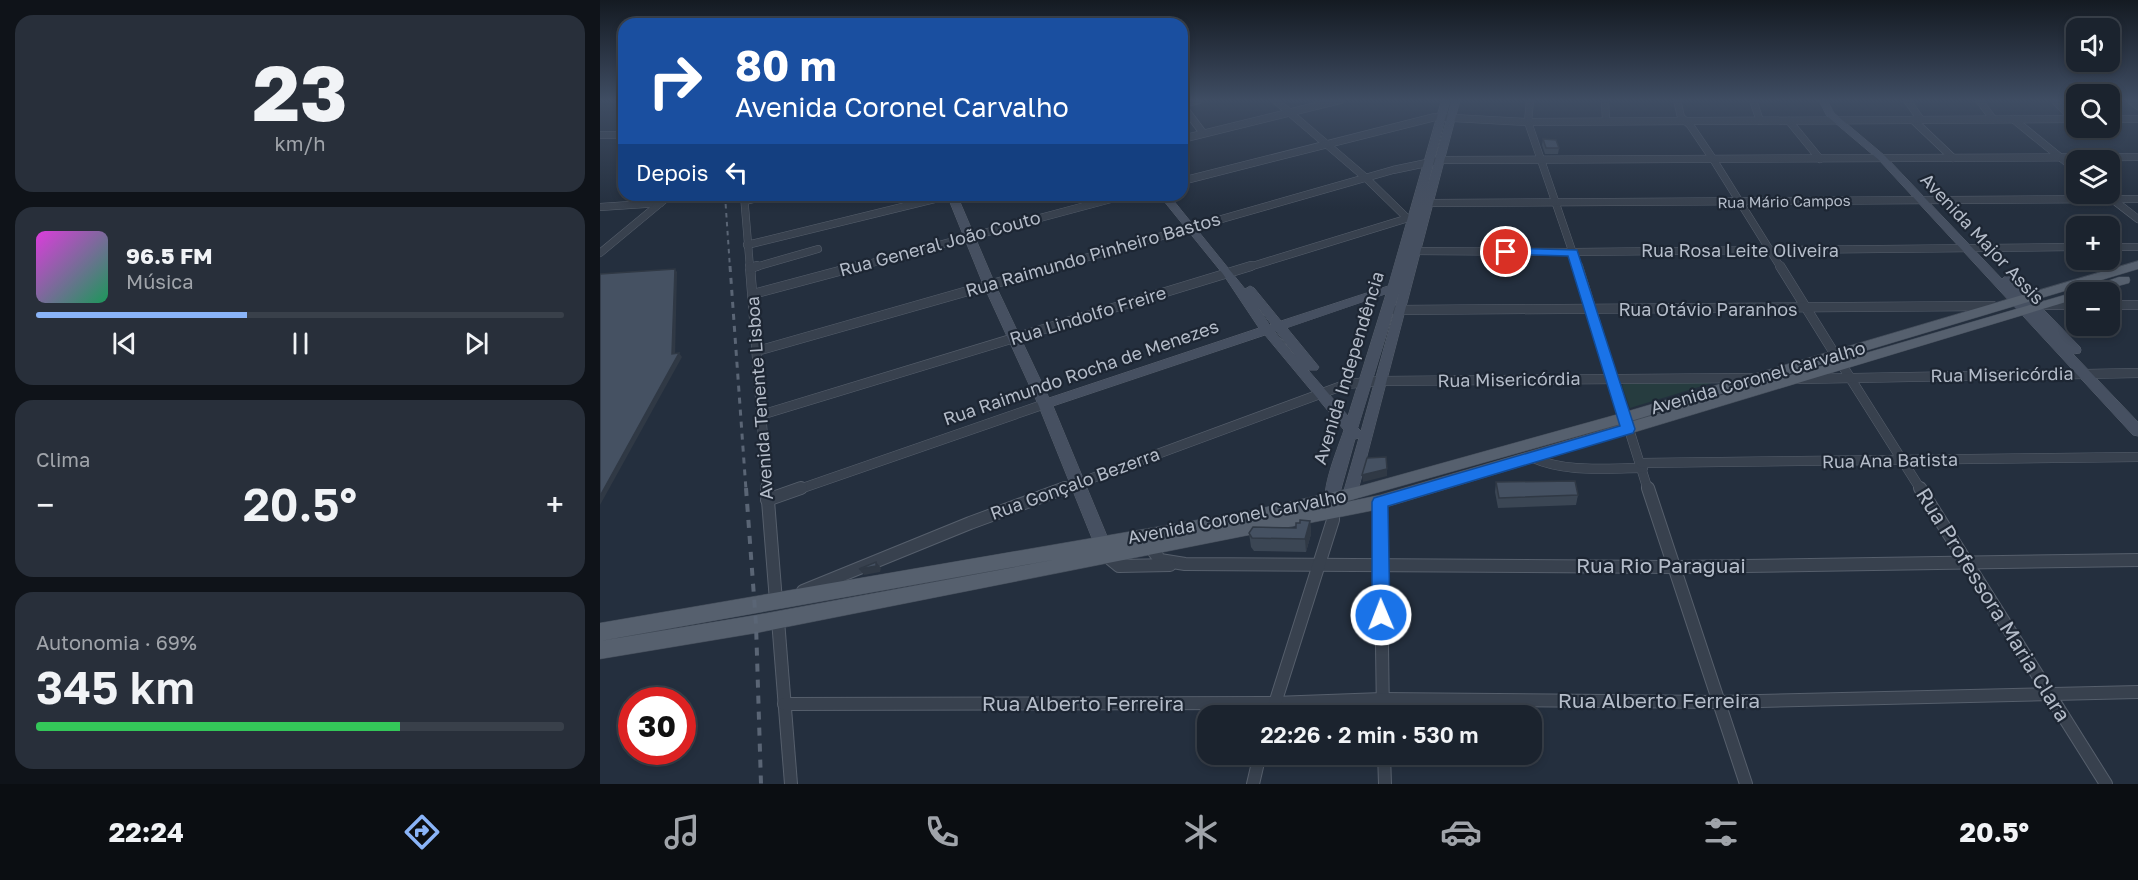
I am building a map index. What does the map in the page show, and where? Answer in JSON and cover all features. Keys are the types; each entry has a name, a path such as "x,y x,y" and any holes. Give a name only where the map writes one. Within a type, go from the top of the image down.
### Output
{"main road":[{"name":"Avenida Coronel Carvalho","path":"1105,550 1152,549 1333,506 1351,494 1843,367 2030,305 2138,265"},
{"path":"2116,282 2138,275"},
{"name":"Avenida Coronel Carvalho","path":"781,606 1105,550 1249,518 1380,502 1533,458 1626,423 1761,378 1843,367 1994,306 2030,305 2066,297"},
{"path":"600,632 781,606"},
{"path":"600,650 781,606"}],"street":[{"path":"1318,137 1411,217"},
{"path":"1188,180 1364,137"},
{"name":"Avenida Independência","path":"1351,494 1380,381 1393,309 1393,288 1411,217 1439,137"},
{"name":"Avenida Independência","path":"1274,705 1333,520 1333,489 1365,381 1393,309 1407,283 1441,160 1444,137"},
{"path":"1533,137 1593,310 1626,423 1642,465 1746,784"},
{"name":"Rua Professora Maria Clara","path":"1696,137 1713,159 1964,562 2106,784"},
{"path":"1802,137 1820,159"},
{"name":"Avenida Major Assis","path":"1861,137 1886,158 2030,305 2138,431"},
{"path":"1930,137 1953,158"},
{"path":"2035,137 2066,162"},
{"name":"Rua Raimundo Pinheiro Bastos","path":"757,351 1194,226 1366,178 1441,160 2138,157"},
{"name":"Rua Mário Campos","path":"1430,203 2066,199"},
{"name":"Rua Mário Campos","path":"2120,199 2138,199"},
{"name":"Avenida Tenente Lisboa","path":"744,201 767,500 781,606 784,704 791,784"},
{"path":"747,245 927,201"},
{"path":"955,201 989,284 1045,404 1105,550"},
{"name":"Rua General João Couto","path":"753,294 1103,201"},
{"path":"1170,201 1231,271 1272,328 1365,439"},
{"path":"1179,201 1194,226"},
{"path":"600,207 662,203"},
{"path":"600,253 662,203"},
{"path":"2118,204 2138,219"},
{"name":"Rua Lindolfo Freire","path":"760,415 1411,217"},
{"path":"2120,247 2138,247"},
{"name":"Rua Rosa Leite Oliveira","path":"1404,251 2066,248"},
{"path":"750,268 818,249"},
{"name":"Rua Raimundo Rocha de Menezes","path":"767,500 1407,283"},
{"path":"2030,305 2066,305"},
{"path":"2120,305 2138,305"},
{"name":"Rua Otávio Paranhos","path":"1393,309 1807,309 1994,306"},
{"name":"Rua Misericórdia","path":"1843,367 2138,373"},
{"name":"Avenida Major Assis","path":"2090,373 2138,417"},
{"name":"Rua Misericórdia","path":"1365,381 1761,378"},
{"name":"Rua Gonçalo Bezerra","path":"781,606 895,552 1326,391 1365,381"},
{"name":"Rua Ana Batista","path":"1533,458 1542,463 1563,466 2138,457"},
{"path":"1380,502 1382,705"},
{"name":"Rua Rio Paraguai","path":"1152,549 1160,560 1185,564"},
{"name":"Rua Rio Paraguai","path":"1105,550 1119,566 1185,564 1675,567 2138,560"},
{"name":"Rua Alberto Ferreira","path":"1322,705 1382,699 1720,702 2138,692"},
{"name":"Rua Alberto Ferreira","path":"784,704 1197,709"},
{"path":"1253,784 1257,765"},
{"path":"1384,765 1385,784"}],"green space":[{"path":"1624,383 1712,383 1630,408 1622,386"}],"building":[{"path":"1543,139 1556,140 1559,148 1546,148"},
{"path":"675,269 672,354 679,353 600,496 600,274"},
{"path":"1386,457 1387,469 1362,475 1367,458"},
{"path":"1575,481 1578,495 1499,498 1496,482"},
{"path":"1300,520 1310,521 1305,539 1252,538 1249,533 1253,527 1296,528 1296,523 1300,523"},
{"path":"876,562 876,566 859,569"}],"railway":[{"path":"725,201 730,268"},
{"path":"730,266 746,490"},
{"path":"746,488 756,624 761,784"}],"route":[{"path":"1381,615 1380,502 1628,429 1593,310 1573,252 1506,252"}]}
